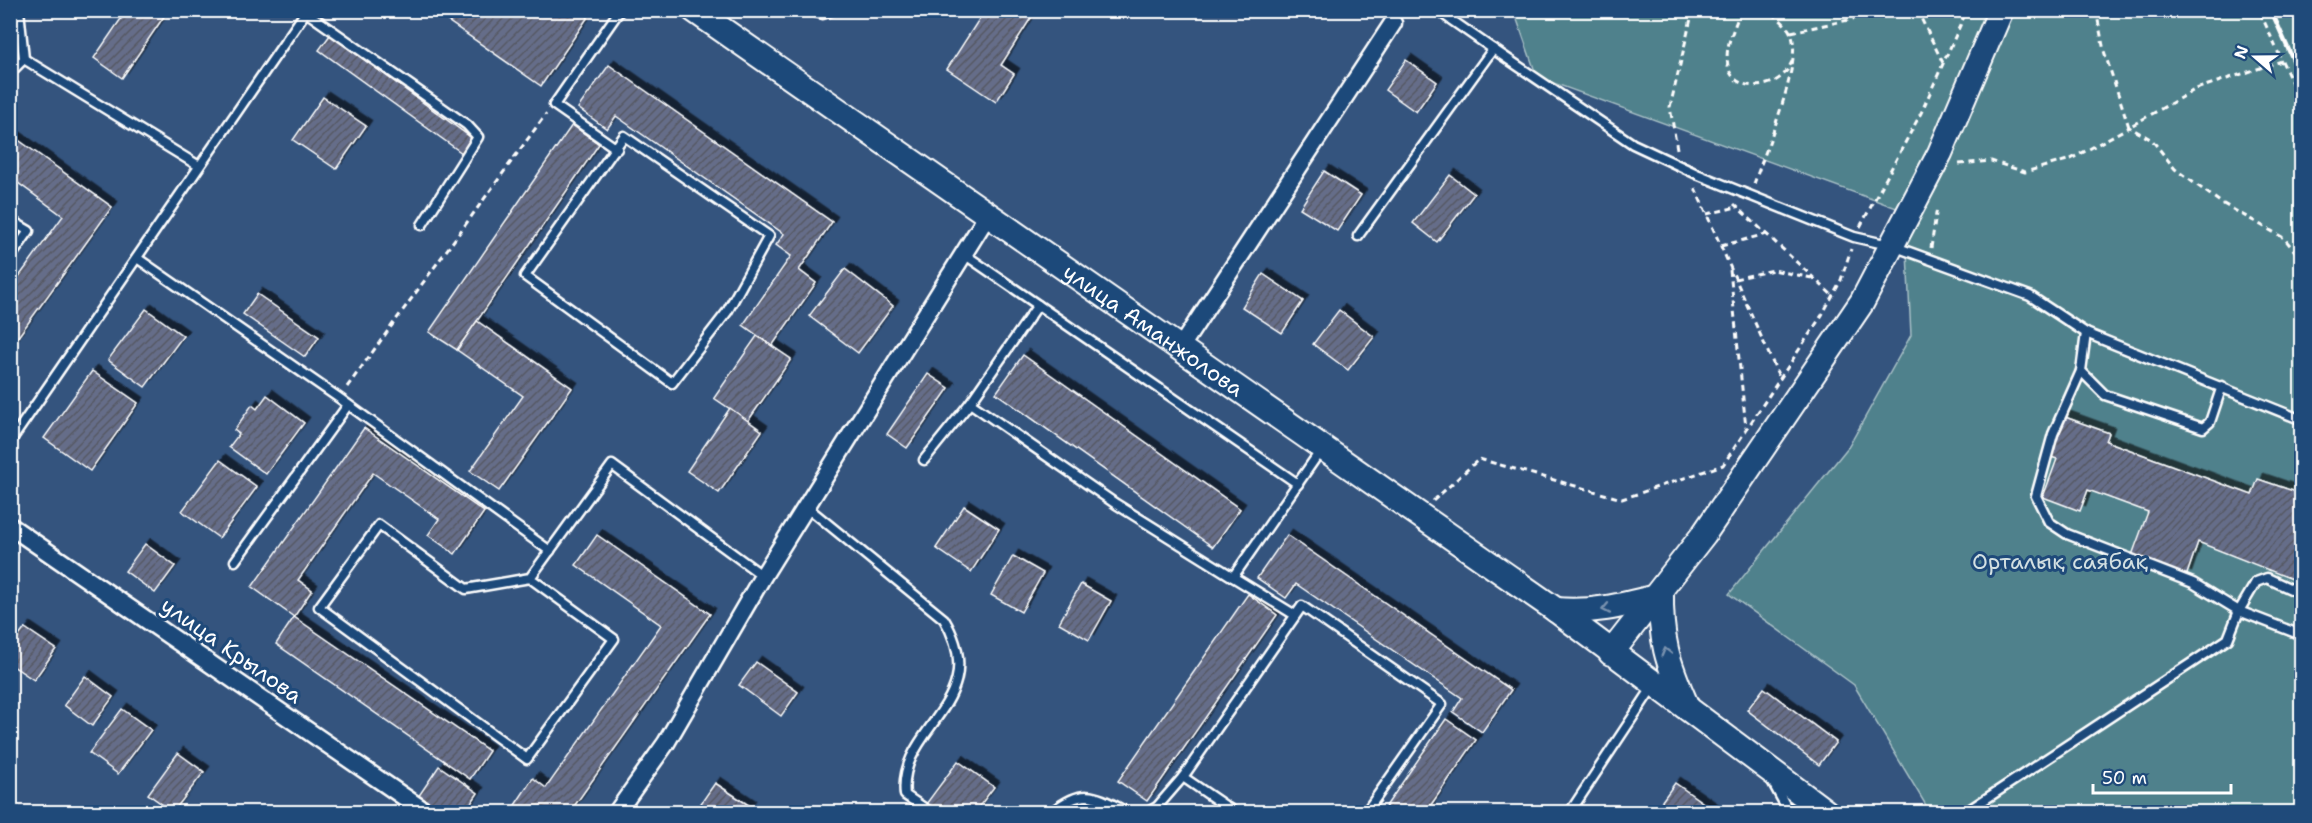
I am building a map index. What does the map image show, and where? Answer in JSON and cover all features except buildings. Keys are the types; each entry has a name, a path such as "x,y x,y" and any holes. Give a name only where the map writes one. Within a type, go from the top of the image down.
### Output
{"main road":[{"name":"улица Аманжолова","path":"694,10 989,213 1417,515 1556,610 1654,685"},
{"path":"1611,653 1704,534 1862,302 1940,153 2001,10"},
{"path":"1556,610 1582,612 1606,610 1658,593"},
{"path":"1658,593 1660,628 1671,672 1687,707"},
{"path":"1654,685 1762,762 1826,813"}],"street":[{"path":"1180,348 1393,23"},
{"path":"617,813 666,743 763,576 989,213"},
{"name":"улица Крылова","path":"10,526 426,813"}],"lane":[{"path":"19,10 24,59"},
{"path":"606,10 618,14 554,105 616,149"},
{"path":"807,10 823,14 834,10"},
{"path":"1437,10 1633,144 1686,169 1854,237 1893,246 1929,258 2030,296 2086,333 2222,386 2301,420"},
{"path":"10,442 307,11 468,125 478,137 422,225"},
{"path":"1358,236 1493,49"},
{"path":"10,73 24,59"},
{"path":"24,59 199,166"},
{"path":"624,136 769,236 727,312 672,383 525,276 616,149 624,136"},
{"path":"10,220 29,231 10,258"},
{"path":"964,254 1298,484"},
{"path":"137,258 339,398 550,551"},
{"path":"924,460 970,403 1038,305"},
{"path":"2086,333 2081,371 2053,434 2036,496 2049,522 2067,534 2193,583 2239,611 2296,633 2301,629"},
{"path":"2081,371 2105,395 2203,428 2210,422 2222,386"},
{"path":"970,403 1116,504 1295,615"},
{"path":"235,561 348,405"},
{"path":"1233,577 1323,447"},
{"path":"530,578 614,639 526,759 319,607 379,525 466,589 530,578 612,465 763,576"},
{"path":"807,507 944,619 957,639 959,678 912,759 903,779 905,795 930,813"},
{"path":"1966,813 2228,639 2239,611 2256,582 2266,578 2301,594"},
{"path":"1148,813 1183,777 1302,606 1442,704 1366,813"},
{"path":"1570,813 1654,685"},
{"path":"1762,762 1789,813"},
{"path":"1183,777 1234,813"},
{"path":"1052,813 1078,795 1094,795 1127,813"}],"path":[{"path":"1693,10 1670,107 1677,148 1780,380"},
{"path":"1740,10 1730,36 1727,54 1729,69 1738,81 1754,87 1770,84 1783,75 1794,58"},
{"path":"1750,194 1789,82 1796,50 1791,32 1769,10"},
{"path":"1791,32 1853,19 1870,10"},
{"path":"1917,10 1943,63"},
{"path":"2096,10 2104,51 2128,127 2152,140 2175,169 2220,202 2284,238 2301,260"},
{"path":"2259,10 2301,105"},
{"path":"1953,164 1991,161 2025,172 2071,159 2196,89 2282,61"},
{"path":"339,398 554,105"},
{"path":"1730,200 1833,296"},
{"path":"1929,258 1939,200"},
{"path":"1707,214 1737,207"},
{"path":"1720,246 1766,234"},
{"path":"1730,267 1747,430"},
{"path":"1735,279 1773,270 1814,278"},
{"path":"1417,515 1479,459 1622,499 1723,465"}],"green space":[{"name":"Орталық саябақ","path":"1514,11 2301,11 2301,812 1930,812 1854,685 1729,594 1849,446 1911,335 1905,211 1537,77"}],"railway":[{"path":"2271,10 2302,80"}]}
